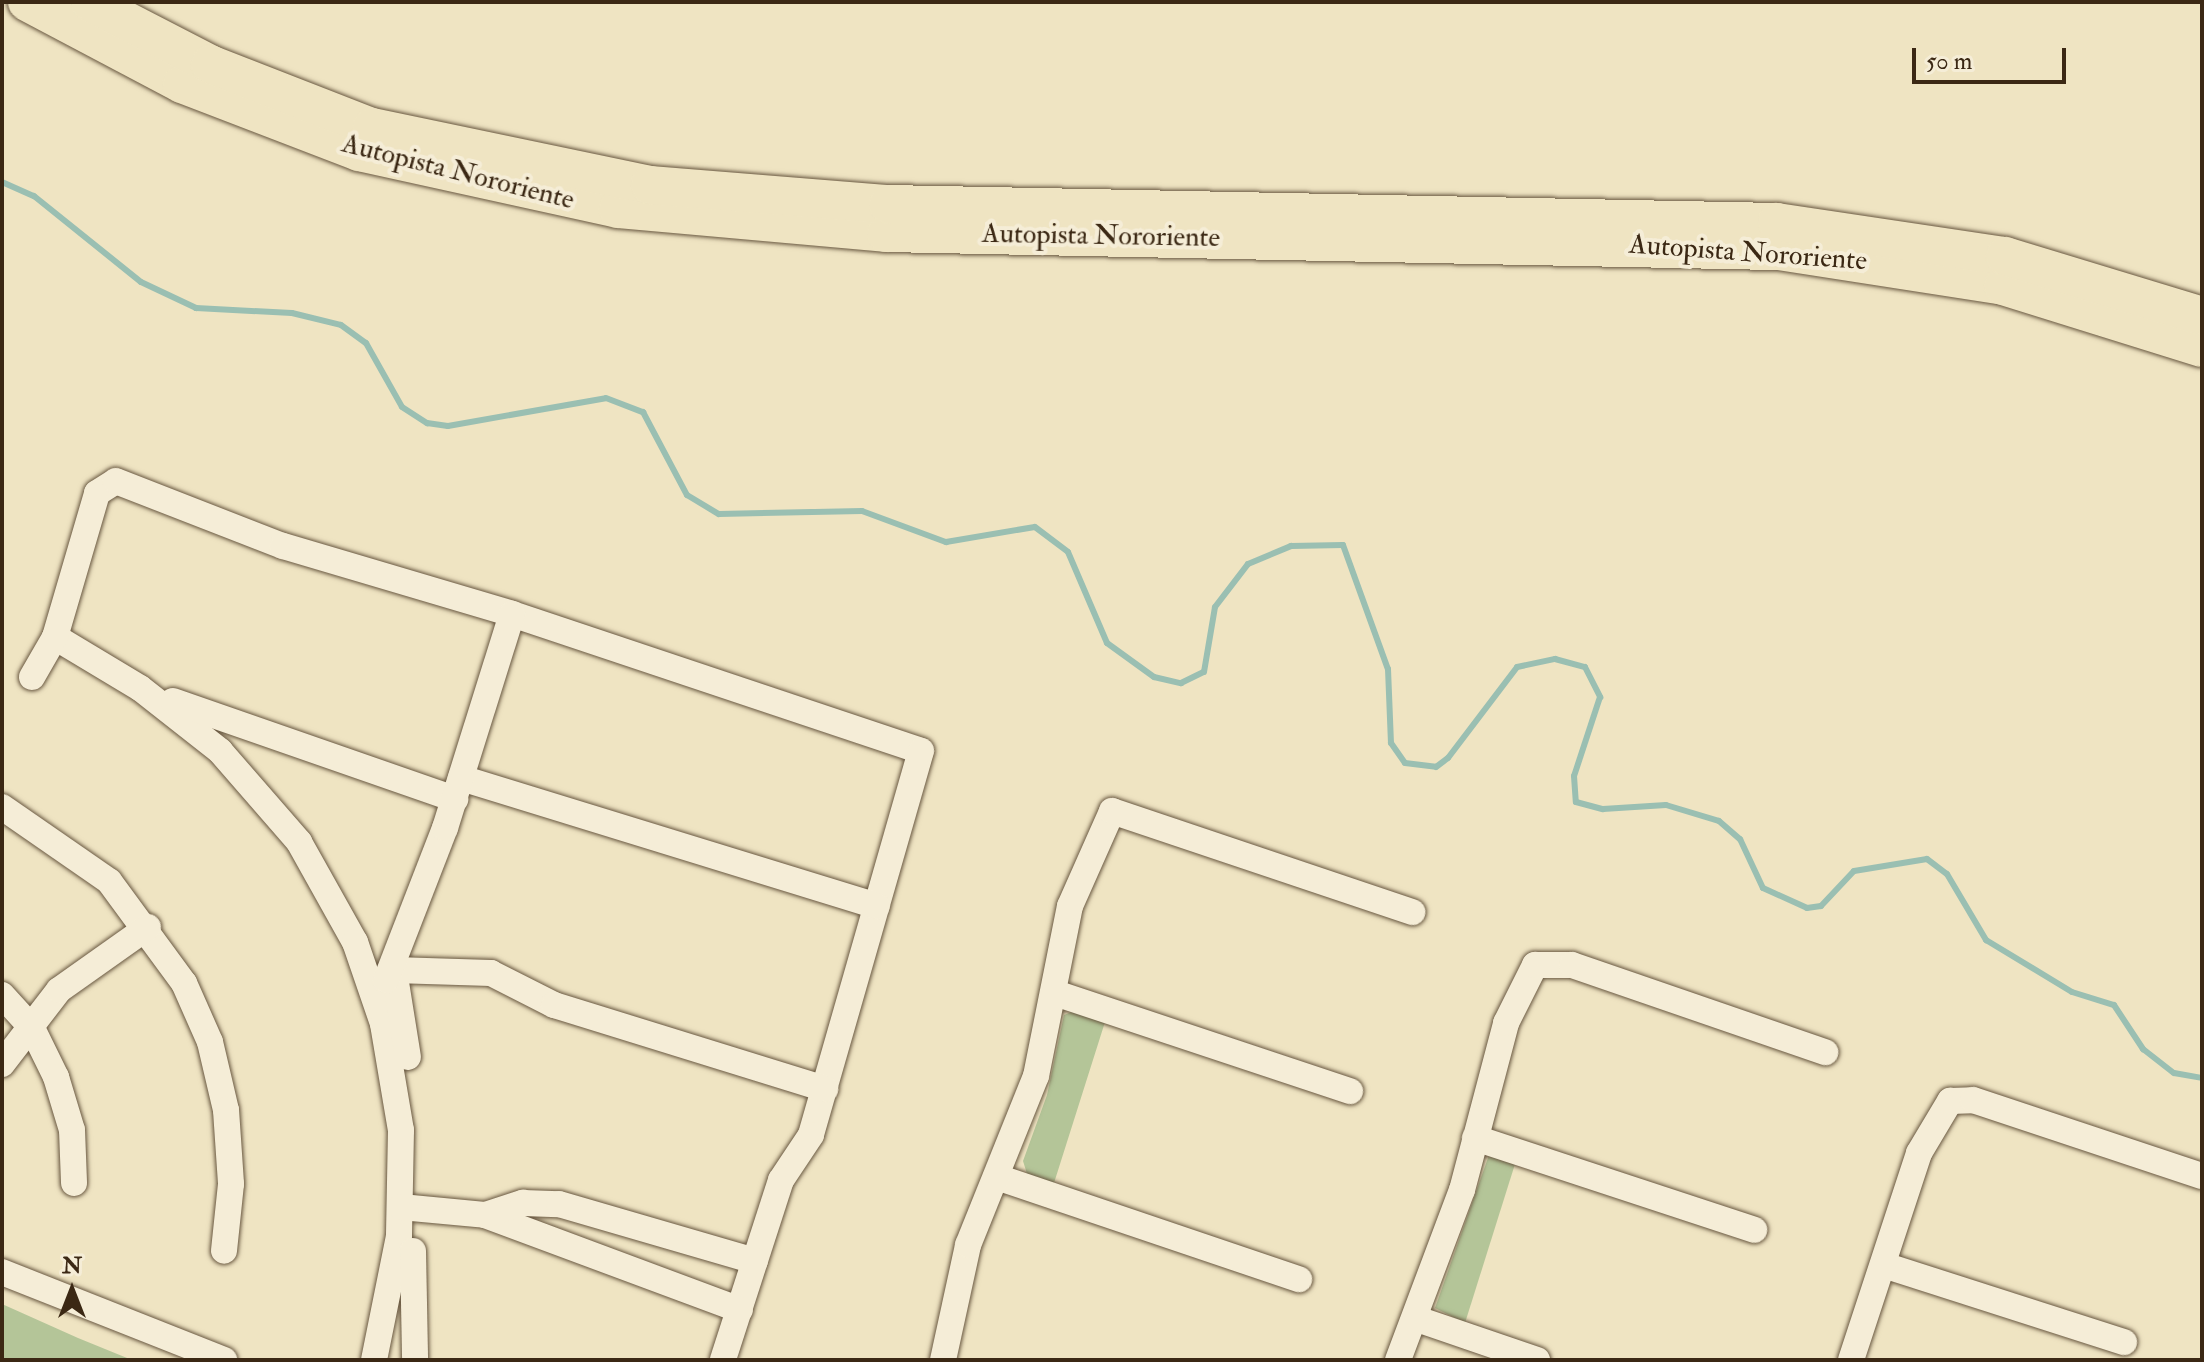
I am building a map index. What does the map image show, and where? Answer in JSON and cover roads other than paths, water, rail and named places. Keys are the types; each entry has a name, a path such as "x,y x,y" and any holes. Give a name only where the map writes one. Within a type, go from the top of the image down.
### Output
{"highway":[{"name":"Autopista Nororiente","path":"27,2 182,84 359,152 618,209 886,233 1778,251 2016,289 2202,348"},
{"name":"Autopista Nororiente","path":"90,2 210,64 372,127 650,185 888,204 1787,223 2005,256 2202,316"}],"street":[{"path":"32,677 55,637 97,493 116,481 283,546 512,614 921,751 805,1151 781,1180 723,1360"},
{"path":"374,991 394,970 458,789 512,614"},
{"path":"55,637 140,688 209,741 306,854 374,991 397,1094 409,1206 415,1360"},
{"path":"140,688 229,723 877,906"},
{"path":"209,741 217,726 229,723"},
{"path":"2,807 85,860 148,927 198,1012 219,1076 231,1162 224,1251"},
{"path":"943,1360 960,1271 1036,1076 1070,906 1112,811 1412,912"},
{"path":"2,1064 59,990 148,927"},
{"path":"1398,1360 1417,1319 1475,1138 1506,1023 1526,974 1542,962 1572,965 1825,1052"},
{"path":"394,970 491,973 554,1005 825,1089"},
{"path":"374,1360 409,1206 417,1115 394,970"},
{"path":"1055,993 1350,1091"},
{"path":"2,995 32,1028 68,1115 74,1183"},
{"path":"1851,1360 1887,1266 1919,1153 1944,1106 1958,1098 2202,1176"},
{"path":"1475,1138 1754,1230"},
{"path":"997,1177 1299,1279"},
{"path":"485,1215 523,1203 559,1204 755,1261"},
{"path":"409,1206 485,1215 740,1310"},
{"path":"1887,1266 2124,1342"},
{"path":"2,1272 224,1360"},
{"path":"1417,1319 1537,1360"}],"waterway":[{"path":"2,182 34,196 141,282 196,308 292,313 341,325 366,343 402,407 427,423 448,426 606,398 643,412 687,495 719,514 862,511 946,542 1035,527 1068,552 1107,643 1154,677 1181,683 1204,672 1215,607 1248,564 1291,546 1343,545 1388,669 1391,743 1405,763 1436,767 1448,758 1517,667 1555,659 1585,667 1600,697 1574,776 1576,802 1603,809 1666,805 1719,821 1740,839 1763,888 1807,908 1821,906 1854,871 1927,859 1947,874 1986,940 2072,992 2114,1005 2143,1049 2174,1073 2202,1078"}]}
